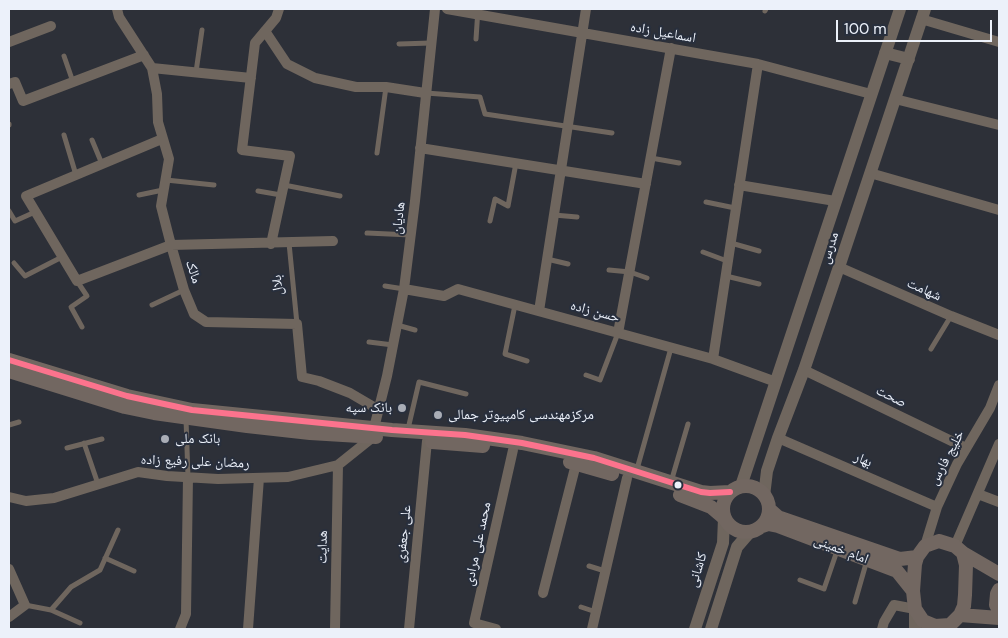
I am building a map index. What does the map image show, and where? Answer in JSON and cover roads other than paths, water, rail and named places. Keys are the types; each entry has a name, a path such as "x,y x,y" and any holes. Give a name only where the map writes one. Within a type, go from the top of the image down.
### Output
{"main road":[{"path":"9,360 127,396 192,410 373,432 427,441 513,450 576,464 631,475 671,483 710,493 750,486 758,490 767,502 766,521 756,529 737,531 711,507 631,475 594,458 522,443 465,435 408,431 373,432 310,433 186,419 125,407 9,371"},
{"path":"724,518 723,503 736,489"},
{"name":"امام خمینی","path":"767,502 778,517 900,559 921,551"},
{"name":"امام خمینی","path":"756,529 768,524 778,526 897,571 913,591"},
{"path":"999,574 959,549 939,541 921,551 915,564 913,591 915,609 923,621 934,626 999,618"},
{"path":"953,624 964,606 966,565 959,549"},
{"path":"999,590 996,605 999,610"}],"street":[{"name":"مالک","path":"117,9 119,17 152,68 157,94 158,122 169,159 161,206 184,290 194,314 206,322 297,324"},
{"path":"272,244 290,156 242,150 255,43 276,18 279,9"},
{"name":"هادیان","path":"373,432 404,289 435,9"},
{"name":"اسماعیل زاده","path":"447,9 478,12 758,64 871,94"},
{"path":"538,311 586,9"},
{"name":"مدرس","path":"736,489 776,382 900,9"},
{"path":"923,14 999,42"},
{"name":"مدرس","path":"767,502 768,471 778,438 804,370 923,14"},
{"path":"9,42 50,26"},
{"path":"266,31 287,64 315,78 356,87 386,87 426,93"},
{"path":"618,333 671,48"},
{"path":"885,53 909,59"},
{"path":"9,84 15,82 23,101 144,55"},
{"path":"713,359 758,64"},
{"path":"152,68 251,78"},
{"path":"895,98 999,125"},
{"path":"162,139 26,196 77,281 171,246 333,241"},
{"path":"420,148 646,184"},
{"path":"870,174 999,210"},
{"path":"739,185 835,201"},
{"name":"شهامت","path":"839,267 999,335"},
{"name":"حسن زاده","path":"404,289 444,296 458,289 713,359 776,382"},
{"path":"297,324 302,377 319,381 350,393 379,410"},
{"name":"صحت","path":"804,370 966,448"},
{"name":"خلیج فارس","path":"921,551 937,507 957,464 990,408 999,385"},
{"name":"رمضان علی رفیع زاده","path":"9,496 26,501 54,498 138,472 218,479 288,477 338,464 373,432"},
{"name":"بهار","path":"778,438 937,507"},
{"name":"علی جعفری","path":"409,629 427,441"},
{"path":"959,549 978,494 999,444"},
{"name":"محمد علی مرادی","path":"496,629 474,623 513,450"},
{"name":"هدایت","path":"335,629 338,464"},
{"path":"543,592 576,464"},
{"path":"592,629 631,475"},
{"path":"180,629 186,614 188,477"},
{"path":"248,629 259,478"},
{"path":"978,494 999,502"},
{"name":"کاشانی","path":"696,629 722,543 724,518"},
{"path":"711,629 737,547 756,529"},
{"path":"9,569 25,605 9,617"},
{"path":"882,629 894,605 915,609 915,629"}],"lane":[{"path":"476,39 478,12"},
{"path":"196,72 202,30"},
{"path":"399,44 431,43"},
{"path":"64,56 73,82"},
{"path":"377,153 386,87"},
{"path":"426,93 480,97 485,114 612,133"},
{"path":"64,135 76,175"},
{"path":"92,140 102,164"},
{"path":"651,158 679,163"},
{"path":"490,222 494,199 508,206 516,163"},
{"path":"139,195 164,185 214,185"},
{"path":"258,191 283,190 340,196"},
{"path":"706,202 735,208"},
{"path":"9,211 15,222 36,212"},
{"path":"554,214 576,217"},
{"path":"367,234 411,235"},
{"name":"بلال","path":"289,243 297,324"},
{"path":"730,243 759,251"},
{"path":"703,252 727,261"},
{"path":"14,263 25,276 62,257"},
{"path":"547,259 568,264"},
{"path":"609,270 630,272 648,278"},
{"path":"725,276 759,284"},
{"path":"77,281 87,296 71,307 82,327"},
{"path":"385,286 404,289"},
{"path":"152,305 184,290"},
{"path":"514,305 504,354 527,361"},
{"path":"931,350 951,316"},
{"path":"397,326 416,330"},
{"path":"586,375 600,380 618,333"},
{"path":"369,342 393,345"},
{"path":"631,475 672,348"},
{"path":"408,431 419,382 466,394"},
{"path":"186,419 188,477"},
{"path":"9,424 19,422"},
{"path":"671,483 688,424"},
{"path":"67,448 102,439"},
{"path":"84,443 98,484"},
{"path":"51,610 71,587 100,570 118,530"},
{"path":"800,580 824,589 838,548"},
{"path":"105,558 134,571"},
{"path":"855,602 867,560"},
{"path":"589,566 606,571"},
{"path":"25,605 51,610 80,623"},
{"path":"581,607 596,612"},
{"path":"327,629 335,629"}],"place":[{"name":"بانک سپه","path":"402,408"},
{"name":"مرکزمهندسی کامپیوتر جمالی","path":"438,415"},
{"name":"بانک ملی","path":"165,439"}]}
